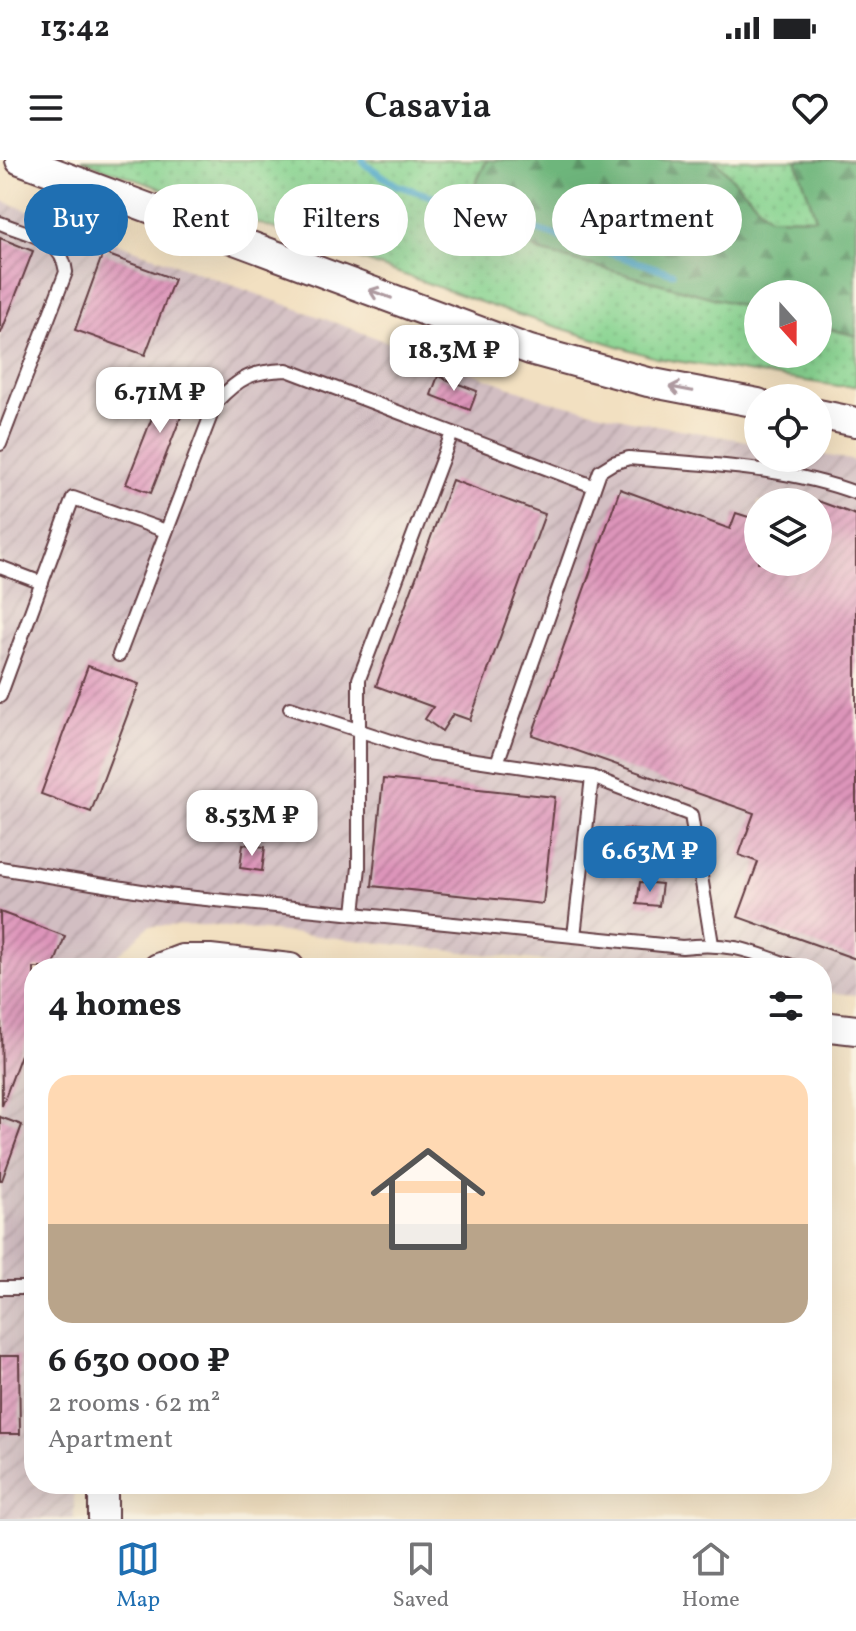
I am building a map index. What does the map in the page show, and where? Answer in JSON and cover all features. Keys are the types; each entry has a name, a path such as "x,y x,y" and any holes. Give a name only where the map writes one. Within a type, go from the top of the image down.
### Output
{"street":[{"path":"20,160 530,350 648,382 744,400"},
{"path":"832,417 856,422"},
{"path":"832,1027 856,1030"},
{"path":"103,1494 103,1519"}],"lane":[{"path":"0,223 55,245 64,257 66,272 0,444"},
{"path":"119,655 216,402 234,383 258,371 287,370 593,486"},
{"path":"354,913 359,867 359,679 452,433"},
{"path":"497,763 600,471 629,458 752,469 820,480 856,493"},
{"path":"0,696 73,498 166,531"},
{"path":"0,567 42,583"},
{"path":"290,708 428,753 592,777 691,815 712,944"},
{"path":"574,936 592,777"},
{"path":"0,868 166,895 682,947 712,944 744,948 770,958"},
{"path":"0,1288 24,1288"}],"shaded area":[{"path":"0,200 24,209 24,256 128,256 128,247 144,253 144,256 153,256 546,400 640,422 744,441 744,472 832,472 832,457 856,461 856,995 832,993 832,958 518,958 218,925 149,926 115,958 24,958 24,1494 74,1494 74,1519 0,1519"}],"green space":[{"path":"81,160 487,160 475,184 424,184 424,256 536,256 536,249 744,306 744,368 832,368 832,330 856,336 856,386 838,386 656,358 500,309 351,256 408,256 408,184 274,184 274,229 258,223 258,184 148,184"},
{"path":"487,160 715,160 738,184 552,184 552,255 536,249 536,184 475,184"},
{"path":"715,160 796,160 817,218 769,217 742,188 742,184 738,184"},
{"path":"796,160 856,160 856,336 832,330 832,280 744,280 744,306 558,256 742,256 742,188 769,217 816,218"}],"building":[{"path":"0,238 24,247 24,256 31,256 0,333"},
{"path":"102,256 111,256 174,279 145,355 75,330"},
{"path":"438,376 477,391 470,410 431,395"},
{"path":"168,377 193,386 151,493 126,484"},
{"path":"452,480 545,514 470,720 453,714 442,731 425,719 433,707 376,686"},
{"path":"620,489 730,529 736,513 744,516 744,576 832,576 832,506 856,515 856,959 738,917 758,862 739,855 754,813 532,735"},
{"path":"88,666 139,684 91,812 41,794"},
{"path":"383,779 555,797 543,904 372,886"},
{"path":"623,829 645,831 642,856 620,853"},
{"path":"243,844 265,847 262,871 240,868"},
{"path":"640,882 662,884 659,906 637,904"},
{"path":"0,912 65,936 57,958 24,958 24,1046 2,1106"},
{"path":"0,1117 22,1125 2,1180 0,1180"},
{"path":"0,1356 19,1356 20,1434 0,1434"}],"waterway":[{"path":"363,160 396,185 672,273"}]}
